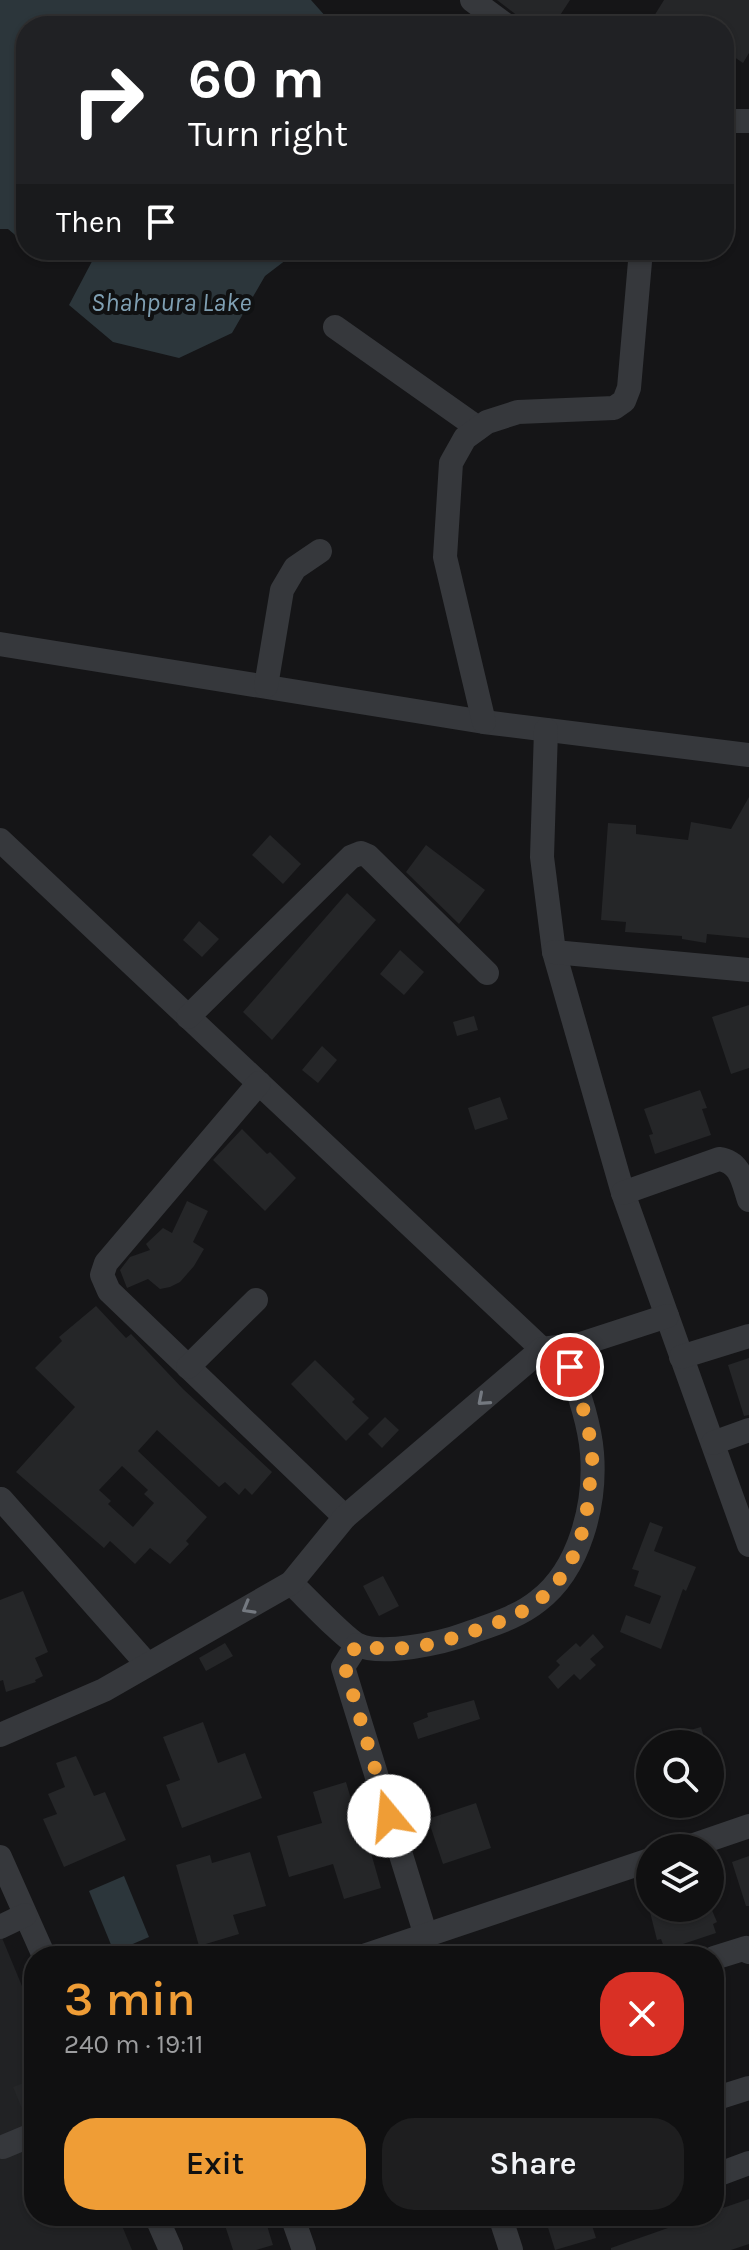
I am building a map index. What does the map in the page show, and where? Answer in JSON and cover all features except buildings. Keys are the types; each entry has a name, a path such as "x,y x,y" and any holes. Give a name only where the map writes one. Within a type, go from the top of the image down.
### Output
{"street":[{"path":"472,0 494,16"},
{"path":"484,722 445,557 451,463 465,438 478,428 518,412 614,408 624,401 629,388 640,260"},
{"path":"335,327 478,428"},
{"path":"266,686 282,590 295,568 320,551"},
{"path":"0,644 484,722 749,755"},
{"path":"546,730 542,857 554,952 623,1193 713,1443 744,1510 749,1545"},
{"path":"0,840 259,1083 553,1348 583,1408 592,1453 589,1506 581,1542 565,1573 538,1601 508,1619 438,1644 375,1649 357,1645 291,1583"},
{"path":"188,1017 351,857 361,853 368,856 487,973"},
{"path":"554,952 749,970"},
{"path":"259,1083 106,1263 102,1275 109,1291 345,1517"},
{"path":"623,1193 719,1159 731,1160 738,1168 749,1200"},
{"path":"188,1367 256,1300"},
{"path":"0,1735 104,1690 291,1583 345,1517 553,1348 667,1316"},
{"path":"681,1357 749,1336"},
{"path":"713,1443 749,1430"},
{"path":"1,1499 147,1664"},
{"path":"357,1645 343,1667 412,1945 636,1865"},
{"path":"724,1835 749,1826"},
{"path":"0,1857 39,1946"},
{"path":"0,1927 25,1915"},
{"path":"724,1955 746,1948 749,1952"},
{"path":"724,2096 749,2088"},
{"path":"1,2147 24,2138"},
{"path":"724,2172 749,2163"},
{"path":"160,2226 171,2250"},
{"path":"296,2226 304,2250"},
{"path":"503,2226 511,2250"}],"shaded area":[{"path":"0,1933 24,1991 24,2226 122,2226 132,2250 0,2250"}],"water":[{"path":"0,0 311,0 325,16 16,16 16,236 8,229 0,229"},
{"name":"Shahpura Lake","path":"93,260 286,260 265,276 232,333 179,358 113,342 69,305"},
{"path":"124,1876 149,1937 128,1946 112,1946 89,1891"}],"route":[{"path":"389,1816 343,1667 345,1660 357,1645 375,1649 438,1644 508,1619 538,1601 565,1573 581,1542 589,1506 592,1453 583,1408 570,1367"}]}
